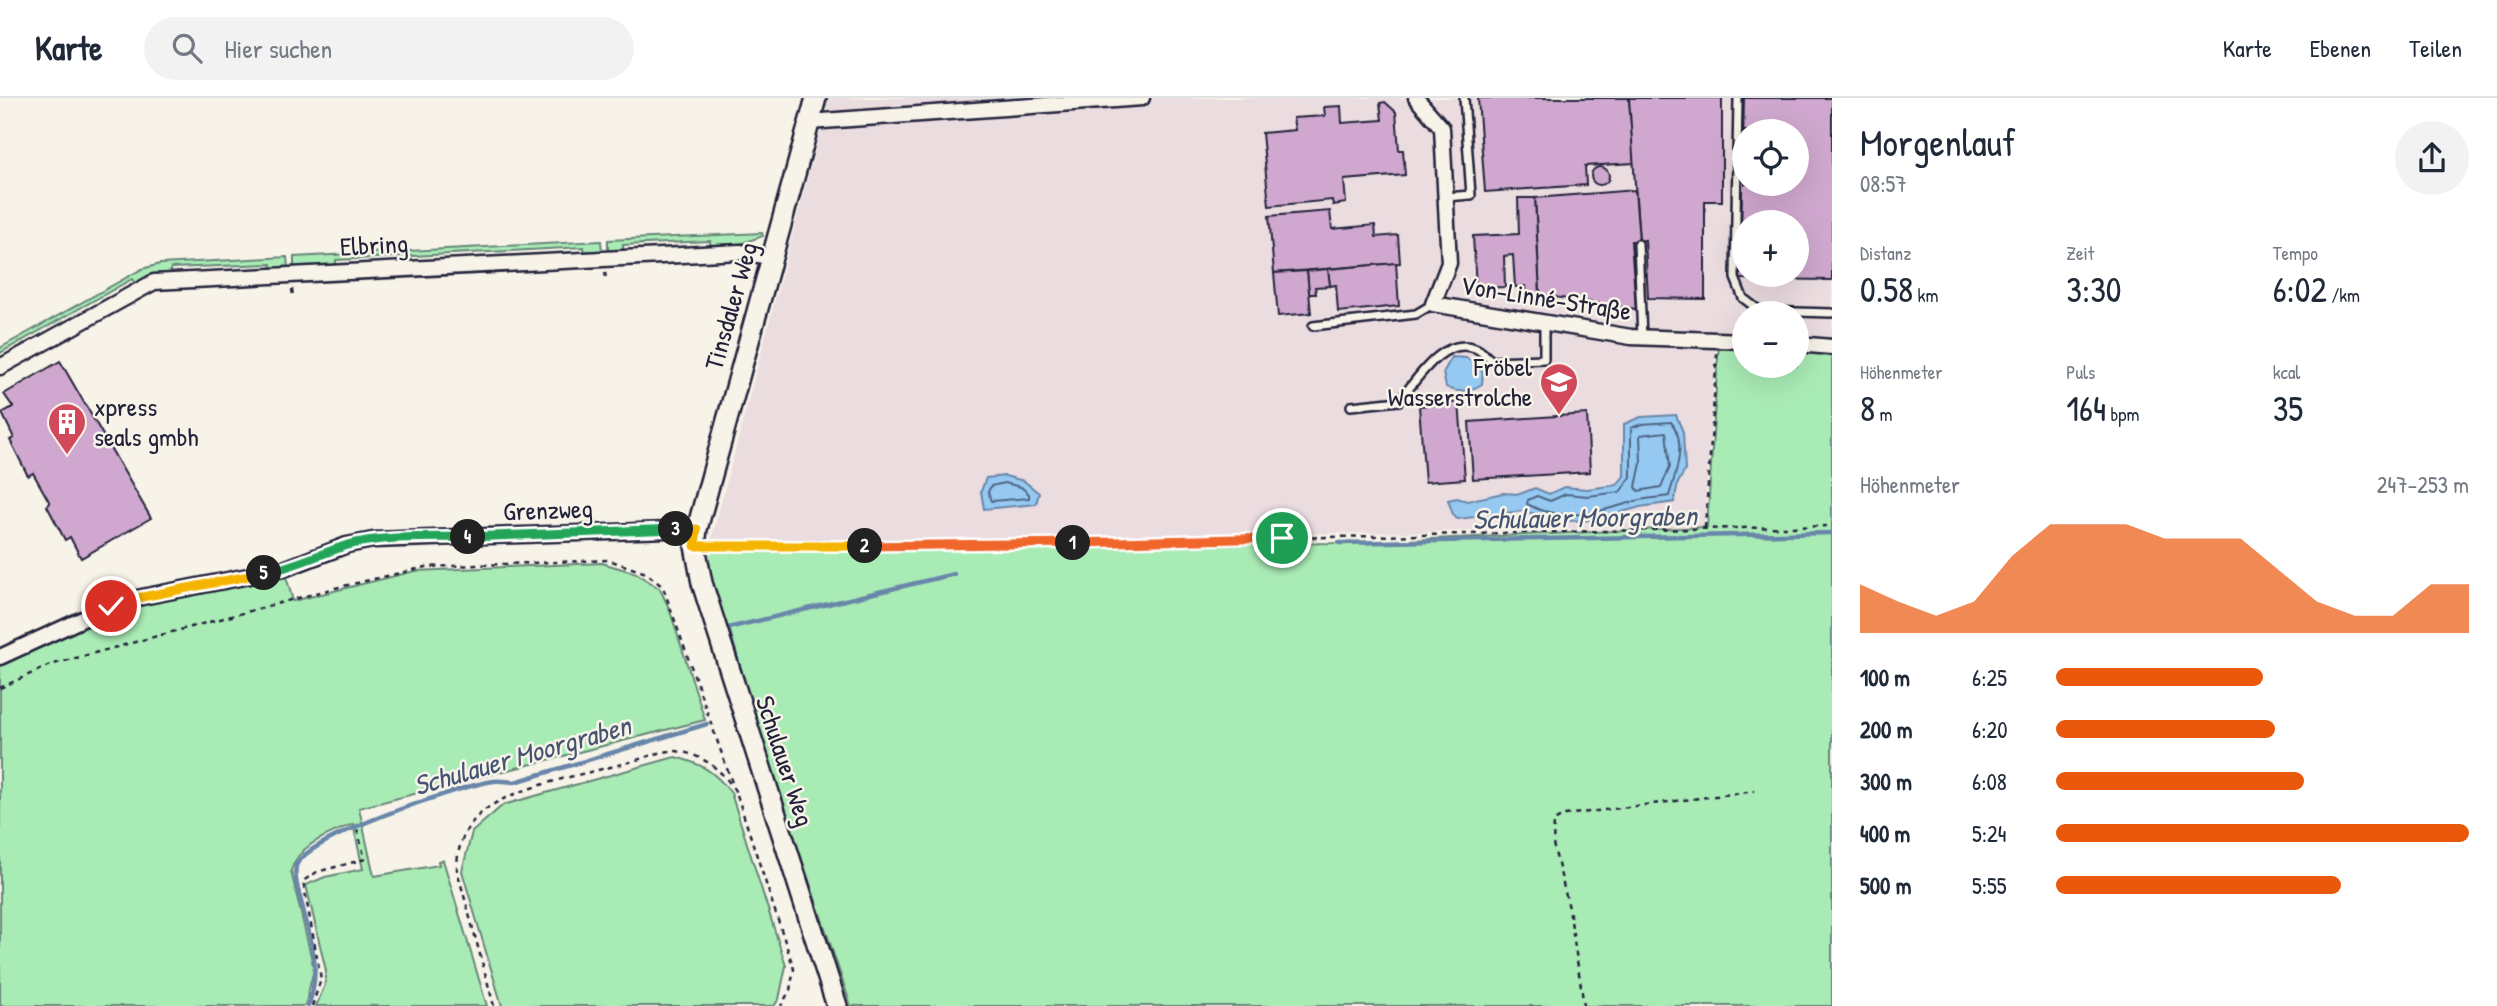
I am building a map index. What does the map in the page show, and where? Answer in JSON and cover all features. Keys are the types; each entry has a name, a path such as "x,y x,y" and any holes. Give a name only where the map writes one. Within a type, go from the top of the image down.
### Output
{"street":[{"name":"Tinsdaler Weg","path":"696,537 816,98"},
{"path":"809,122 1142,98"},
{"name":"Von-Linné-Straße","path":"1416,98 1442,128 1449,263 1433,304 1642,338 1732,340"},
{"name":"Elbring","path":"0,367 154,282 726,253 771,257"},
{"path":"1809,345 1832,347"},
{"name":"Grenzweg","path":"0,657 124,602 284,569 348,545 373,540 696,537"},
{"name":"Schulauer Weg","path":"696,537 702,583 837,1006"}],"lane":[{"path":"1446,197 1471,195 1464,98"},
{"path":"1738,98 1735,278 1743,298 1760,311 1832,313"},
{"path":"1638,244 1642,338"},
{"path":"1312,326 1416,314 1433,304"},
{"path":"1351,406 1399,401 1441,352 1461,346 1476,348 1492,361 1544,359 1544,323"}],"path":[{"path":"1705,529 1718,339"},
{"path":"696,537 933,546 1832,526"},
{"path":"0,688 50,665 335,587 426,567 609,560 646,573 663,587 794,969 790,990 781,1006"},
{"path":"494,1006 457,870 457,852 465,831 481,813 517,793 673,751 699,757 723,773 736,794"},
{"path":"1584,1006 1569,908 1553,844 1554,821 1565,815 1755,790"},
{"path":"312,1006 321,979 303,881 317,872 365,859 357,829"}],"shaded area":[{"path":"829,98 1832,98 1832,348 1809,347 1809,301 1732,301 1732,342 1716,341 1704,527 710,544"}],"green space":[{"path":"762,233 763,236 737,245 711,247 710,241 623,245 623,251 608,251 608,240"},
{"path":"601,241 602,252 585,253 584,247 336,260 336,266 294,268 294,257"},
{"path":"287,257 288,268 272,269 271,264 171,268 171,274 135,284 132,279 0,353 0,348 142,269 160,264"},
{"path":"1719,341 1732,342 1732,378 1809,378 1809,346 1832,347 1832,1006 851,1006 726,632 706,562 706,551 1339,543 1707,527"},
{"path":"602,563 636,573 660,589 669,608 705,720 359,808 374,876 439,865 438,861 443,860 487,1006 316,1006 325,985 326,971 306,885 325,877 363,869 353,824 308,847 300,854 291,871 314,969 305,1006 0,1006 0,657 111,606 284,569 293,601 415,571"},
{"path":"675,757 707,769 731,793 786,966 779,999 774,1006 502,1006 462,871 472,832 503,805"}],"water":[{"path":"1452,357 1467,358 1483,372 1482,384 1464,391 1446,387 1443,373"},
{"path":"1676,415 1683,432 1685,470 1678,483 1674,502 1640,507 1594,520 1564,521 1523,511 1458,519 1454,517 1448,500 1457,498 1467,501 1503,493 1520,494 1535,488 1549,494 1564,487 1587,489 1617,485 1624,476 1624,424 1641,417"},
{"path":"1005,476 1024,481 1039,493 1036,504 984,509 981,491 986,478"}],"building":[{"path":"1478,98 1629,98 1634,163 1585,166 1586,185 1485,192"},
{"path":"1629,98 1722,98 1722,201 1705,201 1705,299 1648,298 1645,240 1639,241"},
{"path":"1744,98 1832,98 1832,280 1809,280 1809,210 1742,210 1742,196 1809,196 1809,119 1744,119"},
{"path":"1385,102 1396,112 1399,150 1403,150 1405,175 1344,180 1346,203 1333,205 1332,200 1269,206 1262,133 1295,130 1293,118 1325,116 1324,107 1341,106 1342,123 1382,120 1380,103"},
{"path":"1600,167 1606,170 1609,176 1606,182 1600,185 1594,182 1591,176 1594,170"},
{"path":"1635,190 1639,241 1631,241 1636,309 1540,295 1535,198"},
{"path":"1518,198 1535,198 1540,295 1526,296 1525,286 1515,287 1513,255 1504,256 1505,287 1476,288 1473,236 1519,234"},
{"path":"1330,211 1332,229 1375,225 1376,237 1398,235 1400,263 1274,273 1269,216"},
{"path":"1396,263 1399,306 1338,312 1336,285 1330,286 1328,269"},
{"path":"1328,269 1330,286 1315,287 1316,294 1309,294 1307,271"},
{"path":"1307,271 1311,313 1278,316 1274,273"},
{"name":"xpress seals gmbh","path":"60,361 151,518 81,558 70,537 65,540 47,506 50,503 33,473 28,476 10,440 14,438 2,413 13,407 4,394"},
{"path":"1459,402 1465,479 1425,482 1419,406"},
{"path":"1587,414 1590,472 1473,479 1469,422"}],"waterway":[{"name":"Schulauer Moorgraben","path":"1339,543 1832,533"},
{"name":"Schulauer Moorgraben","path":"745,687 728,628 954,574"},
{"name":"Schulauer Moorgraben","path":"308,1006 314,978 313,951 295,874 296,866 305,854 354,828 419,802 494,781 515,782 707,724"}],"place":[{"name":"Fröbel Wasserstrolche","path":"1559,416"},
{"name":"xpress seals gmbh","path":"67,456"}],"route":[{"path":"111,606 137,598 284,569 348,545 373,540 697,529 695,546 713,547 919,546 1282,538"}]}
